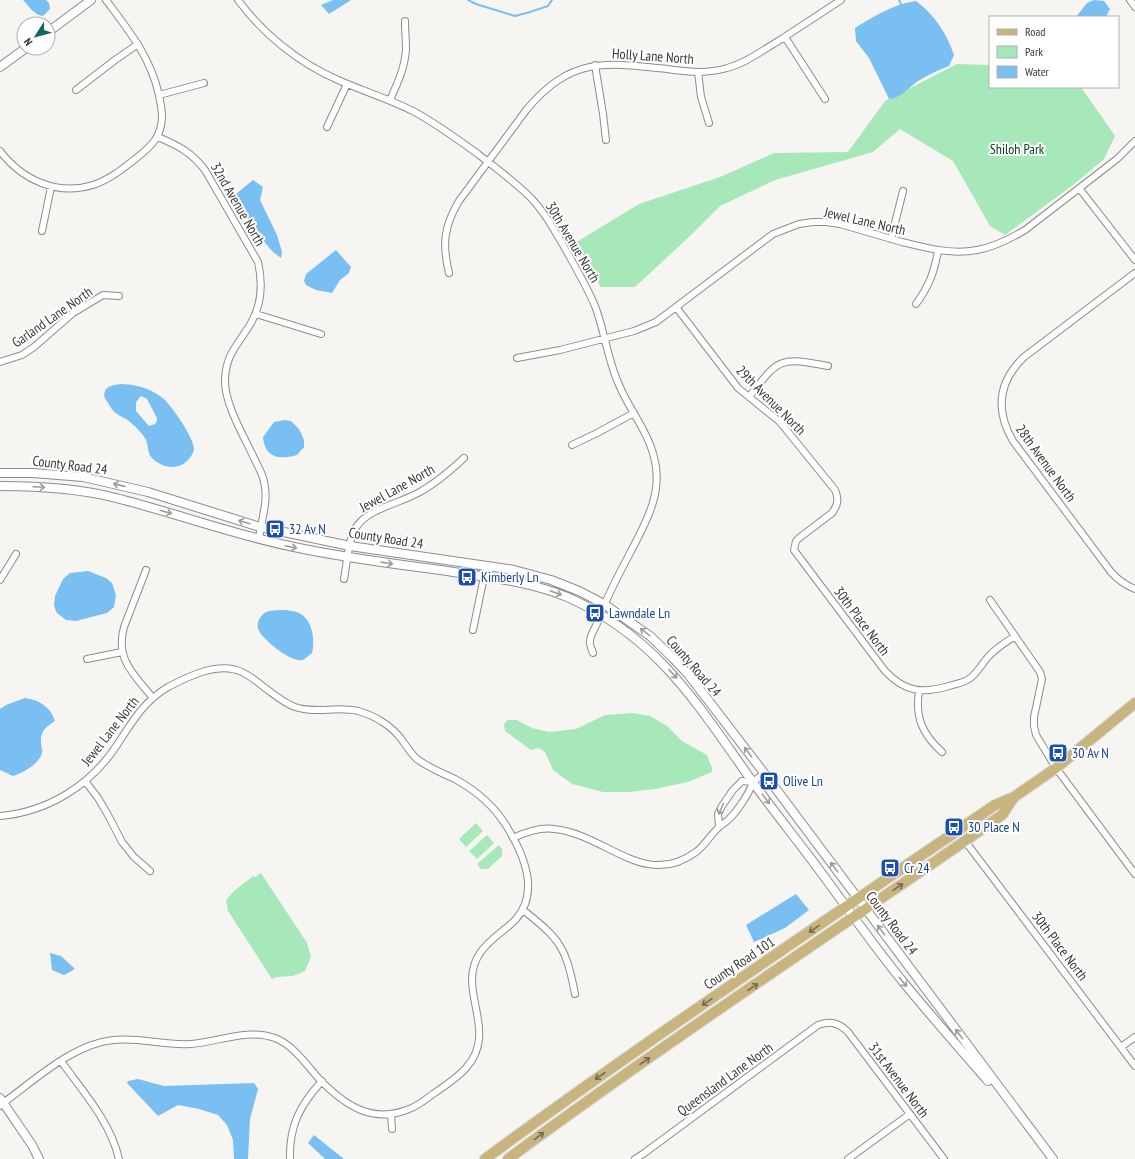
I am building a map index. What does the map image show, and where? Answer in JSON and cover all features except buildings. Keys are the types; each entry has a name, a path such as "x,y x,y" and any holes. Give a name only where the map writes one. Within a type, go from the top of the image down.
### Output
{"main road":[{"name":"County Road 101","path":"485,1159 574,1094 846,906 995,805 1014,797 1056,768 1135,703"},
{"name":"County Road 101","path":"508,1159 569,1114 855,918 1002,815 1014,797"}],"street":[{"path":"56,26 91,0"},
{"path":"0,151 14,168 38,183 66,189 80,188 94,185 118,172 144,152 158,137 162,116 159,95 150,64 138,44 106,0"},
{"name":"30th Avenue North","path":"238,0 274,39 294,55 314,68 347,84 390,100 425,117 447,131 516,184 532,200 546,218 589,293 596,309 620,390 651,444 657,476 656,492 646,523 602,609 590,641 593,653"},
{"name":"Holly Lane North","path":"448,273 444,243 452,213 459,201 527,109 550,85 565,76 595,65 630,65 698,72 727,68 744,62 841,0"},
{"path":"1130,0 1135,6"},
{"path":"390,100 400,77 404,63 406,50 405,21"},
{"path":"785,37 825,99"},
{"path":"76,90 138,44"},
{"path":"0,67 16,55"},
{"path":"595,65 606,140"},
{"path":"698,72 700,97 709,123"},
{"path":"159,95 204,83"},
{"path":"327,127 347,84"},
{"name":"32nd Avenue North","path":"158,137 188,152 205,170 258,262 262,288 260,301 256,314 250,325 234,346 228,358 225,372 225,385 227,398 264,480 266,493 259,539"},
{"name":"Jewel Lane North","path":"518,358 552,352 645,327 656,322 773,234 799,224 826,222 840,224 938,251 962,252 995,246 1025,230 1117,159 1135,141"},
{"path":"42,231 51,187"},
{"path":"1079,188 1135,260"},
{"path":"891,239 903,191"},
{"path":"916,304 931,279 938,251"},
{"name":"28th Avenue North","path":"1135,273 1024,357 1015,366 1008,378 1003,390 1001,403 1002,417 1006,430 1013,441 1111,572 1123,583 1135,589"},
{"name":"Garland Lane North","path":"0,362 22,355 34,347 73,313 103,295 119,296"},
{"name":"29th Avenue North","path":"676,307 734,384 780,422 835,490 838,502 836,508 832,513 796,541 794,550 796,554"},
{"path":"256,314 321,334"},
{"path":"749,397 767,374 782,362 797,361 828,366"},
{"path":"572,445 598,433 634,413"},
{"name":"Jewel Lane North","path":"344,579 352,534 362,519 418,493 435,483 464,458"},
{"name":"County Road 24","path":"0,473 62,474 113,483 148,492 260,527 350,546 514,570 551,580 579,591 602,609 677,678 705,713 753,782 903,982 1053,1159"},
{"name":"County Road 24","path":"0,486 40,486 115,497 277,544 348,558 510,580 538,587 602,609 650,636 688,674 1053,1159"},
{"path":"0,580 16,554"},
{"name":"30th Place North","path":"796,554 885,671 900,684 919,691"},
{"path":"473,630 486,565"},
{"path":"39,1159 32,1145 1,1102 73,1052 112,1040 192,1044 241,1035 255,1034 275,1038 286,1044 294,1051 341,1099 365,1112 391,1115 412,1109 456,1077 472,1061 479,1040 480,1028 471,982 472,970 482,950 523,910 527,897 527,876 519,850 505,823 494,809 470,788 428,767 412,755 394,731 372,716 346,710 310,711 300,709 289,705 242,672 223,668 214,668 178,682 164,689 153,698 126,664 122,652 121,636 146,570"},
{"path":"990,600 1040,672 1042,679 1034,726 1036,735 1056,768 1135,874"},
{"path":"942,752 929,738 920,722 917,710 919,691 939,689 968,679 975,674 988,656 1015,636"},
{"path":"86,659 122,652"},
{"name":"Jewel Lane North","path":"0,816 25,812 44,806 62,798 85,781 107,760 140,709 153,698"},
{"path":"513,838 526,832 540,829 567,831 646,865 658,866 670,864 682,860 698,851 719,826 729,819 750,790 753,782 764,773"},
{"path":"85,781 98,798 125,846 134,857 150,871"},
{"path":"719,826 718,814 728,798 742,781 753,782"},
{"name":"30th Place North","path":"965,841 1135,1066"},
{"path":"523,910 553,935 562,947 568,960 575,994"},
{"name":"31st Avenue North","path":"831,1022 838,1024 848,1032 944,1159"},
{"name":"Queensland Lane North","path":"634,1159 643,1154 818,1025 831,1022"},
{"path":"1121,1047 1135,1037"},
{"path":"61,1061 108,1127 114,1140 119,1159"},
{"path":"290,1159 291,1140 298,1113 322,1081"},
{"path":"848,1159 910,1114"},
{"path":"391,1115 392,1129"}],"green space":[{"name":"Shiloh Park","path":"957,64 989,65 989,88 1082,88 1115,136 1104,159 1073,185 1005,235 990,226 953,161 900,129 873,152 775,180 720,206 635,287 601,287 575,243 639,204 720,177 774,153 848,152 885,101"},
{"path":"632,713 650,716 667,726 682,741 707,755 712,772 688,782 655,789 629,792 603,792 572,784 553,770 545,752 539,748 531,750 505,731 504,724 508,720 517,720 532,728 549,732 576,729 605,715"},
{"path":"476,823 483,831 466,847 459,839"},
{"path":"487,835 494,843 477,859 469,851"},
{"path":"499,845 502,849 502,856 488,869 481,869 477,864"},
{"path":"261,873 307,943 311,957 305,971 293,976 277,977 272,979 228,911 226,900 234,891 253,876 255,877"}],"water":[{"path":"23,0 46,0 49,3 50,9 43,16 34,12"},
{"path":"333,0 351,0 329,14 321,5"},
{"path":"1094,0 1104,1 1110,9 1106,16 1077,16 1087,3"},
{"path":"916,1 929,12 944,32 954,55 949,66 918,81 897,97 889,99 869,58 856,41 855,28 892,8"},
{"path":"253,180 263,187 260,200 277,235 282,252 281,258 273,252 250,222 241,213 236,194"},
{"path":"336,250 351,267 349,273 340,280 332,293 316,290 306,285 304,281 306,274"},
{"path":"120,384 141,387 156,393 170,405 186,429 193,444 193,452 186,462 175,467 168,467 151,457 143,435 128,421 114,412 105,399 104,394 106,389","holes":["141,396 147,399 157,418 155,424 149,426 136,411 136,402"]},
{"path":"285,420 291,421 299,429 304,440 304,447 297,455 290,457 274,456 264,444 263,437 274,422"},
{"path":"88,571 106,578 112,583 116,595 114,607 107,613 76,621 66,620 57,613 54,606 55,596 63,579 70,573"},
{"path":"285,610 301,614 311,626 313,637 312,653 302,660 291,658 278,650 259,631 258,622 261,616 269,611"},
{"path":"25,698 35,700 47,708 55,721 46,727 43,732 41,739 42,752 38,761 21,773 13,776 0,770 0,709 6,705"},
{"path":"796,894 809,910 785,928 754,942 746,925"},
{"path":"50,953 61,956 75,969 64,975 52,970"},
{"path":"138,1079 164,1086 254,1083 258,1089 250,1119 248,1159 234,1159 233,1140 227,1125 218,1115 199,1109 178,1105 158,1116 127,1083 128,1081"},
{"path":"314,1135 344,1159 325,1159 308,1143"}],"waterway":[{"path":"468,0 476,4 515,16 548,6 552,0"},
{"path":"899,0 901,4"}],"place":[{"name":"32 Av N","path":"275,529"},
{"name":"Kimberly Ln","path":"467,577"},
{"name":"Lawndale Ln","path":"595,613"},
{"name":"30 Av N","path":"1058,753"},
{"name":"Olive Ln","path":"769,781"},
{"name":"30 Place N","path":"954,827"},
{"name":"Cr 24","path":"890,868"}]}
